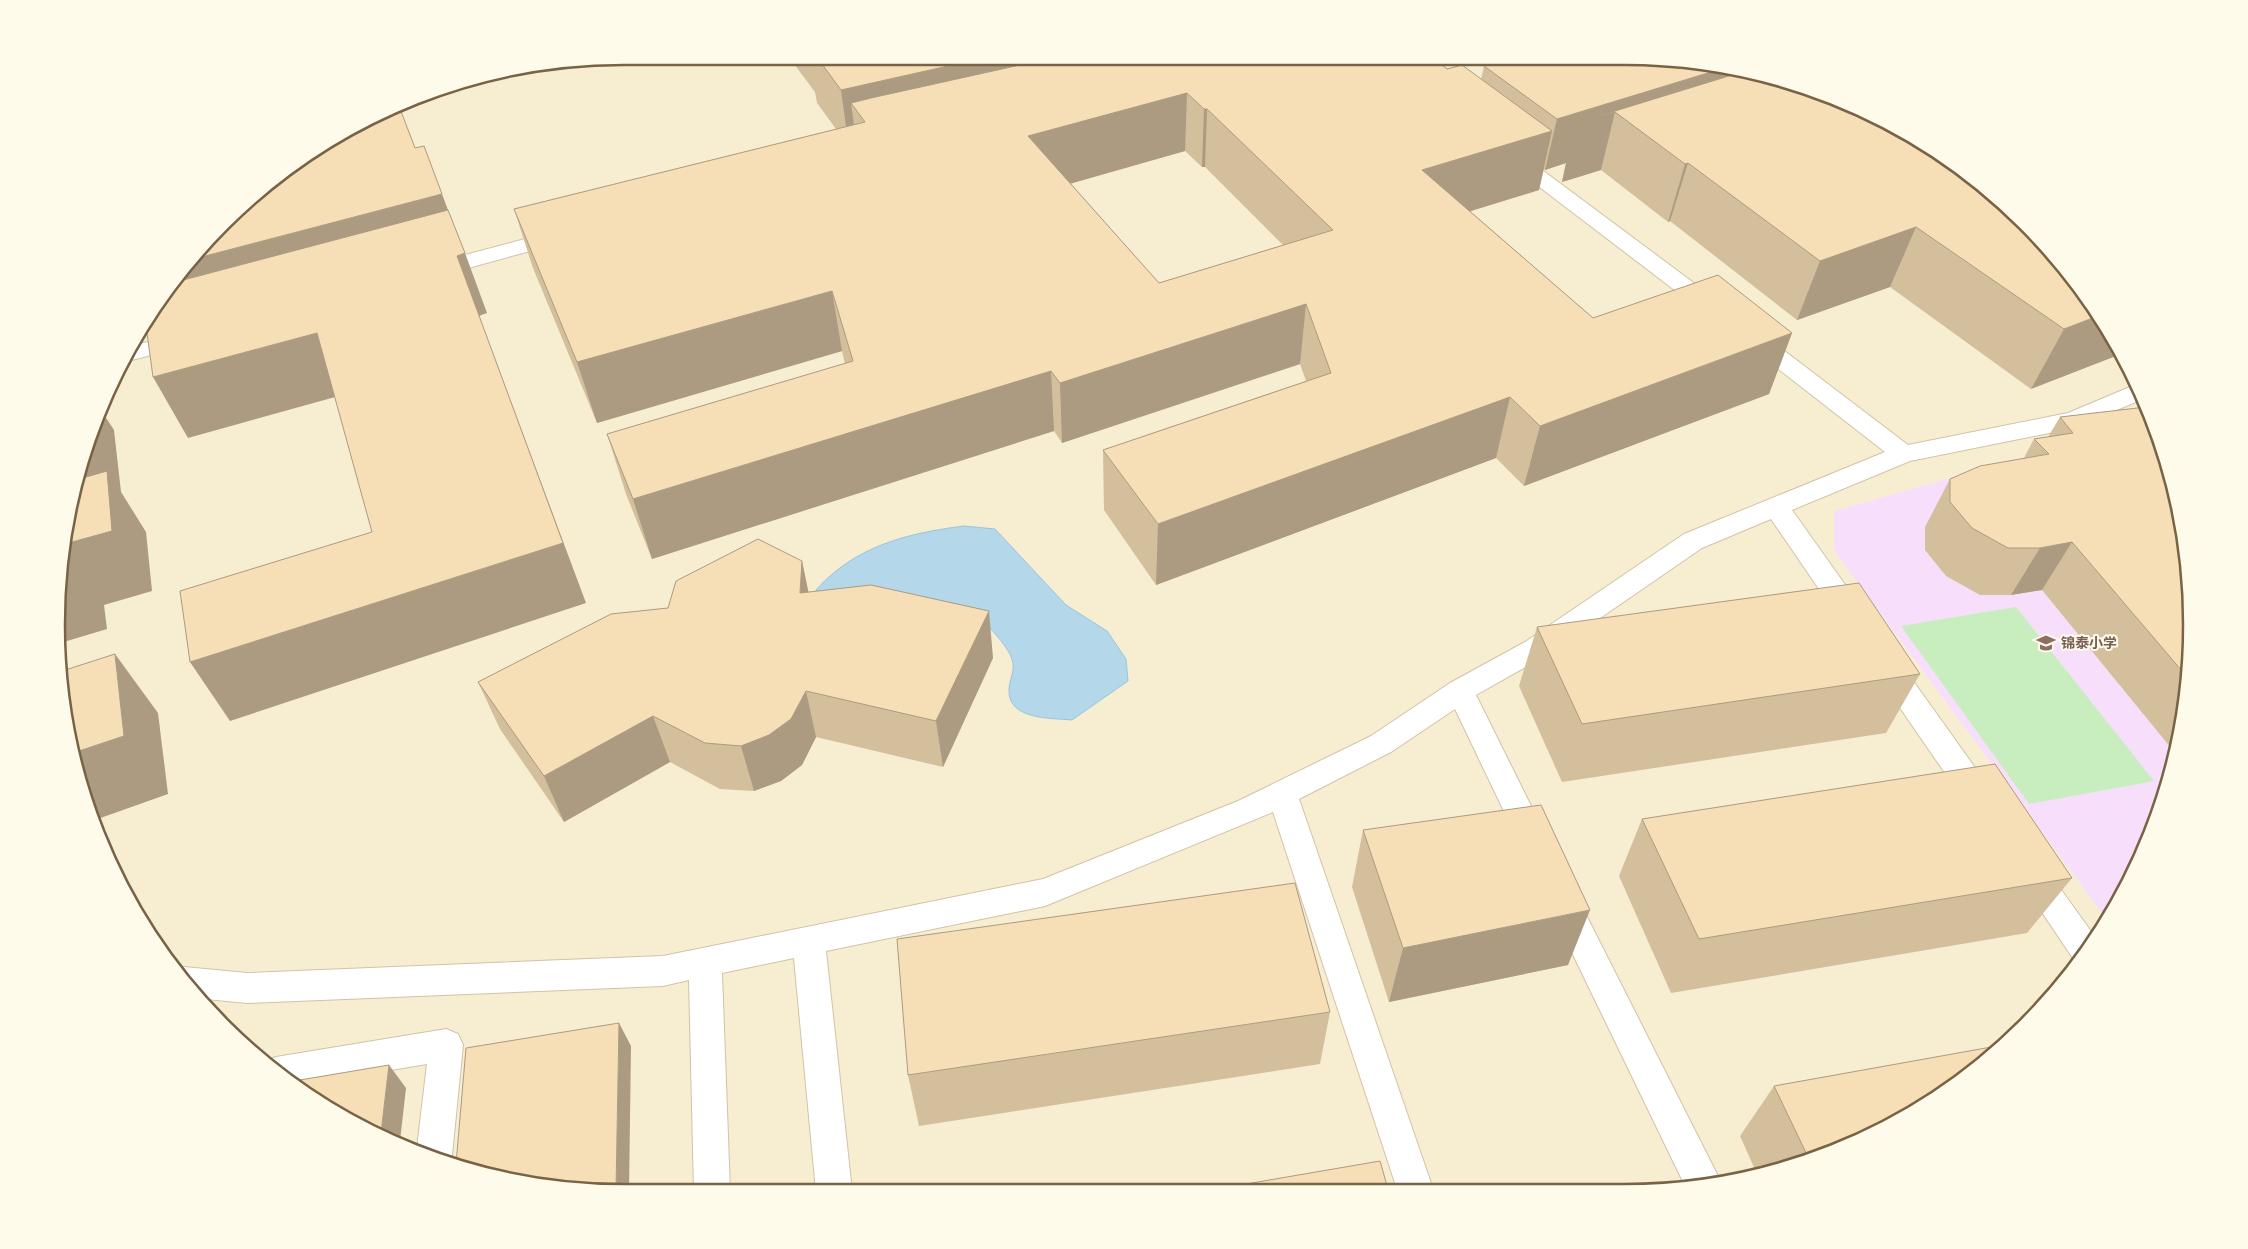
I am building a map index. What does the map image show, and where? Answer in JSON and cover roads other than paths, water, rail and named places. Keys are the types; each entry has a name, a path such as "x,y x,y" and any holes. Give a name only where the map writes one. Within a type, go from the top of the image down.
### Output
{"street":[{"path":"1496,144 1552,176 1735,325 1904,454"},
{"path":"414,276 586,229"},
{"path":"136,353 204,334"},
{"path":"196,983 247,988 662,971 1045,892 1249,810 1381,744 1460,691 1535,650 1693,541 1904,454 2074,420 2133,394"},
{"path":"1776,506 1996,821"},
{"path":"1460,691 1700,1178"},
{"path":"1282,794 1413,1184"},
{"path":"2018,854 2082,944"},
{"path":"809,940 833,1184"},
{"path":"705,962 712,1184"},
{"path":"288,1071 446,1045 435,1150"}],"water":[{"path":"964,526 995,529 1066,605 1107,631 1126,659 1128,681 1072,720 1032,716 1015,707 1011,700 1009,686 1013,671 1012,659 990,628 819,609 816,590 831,575 865,552 903,538"}],"place":[{"name":"锦泰小学","path":"2046,643"}]}
